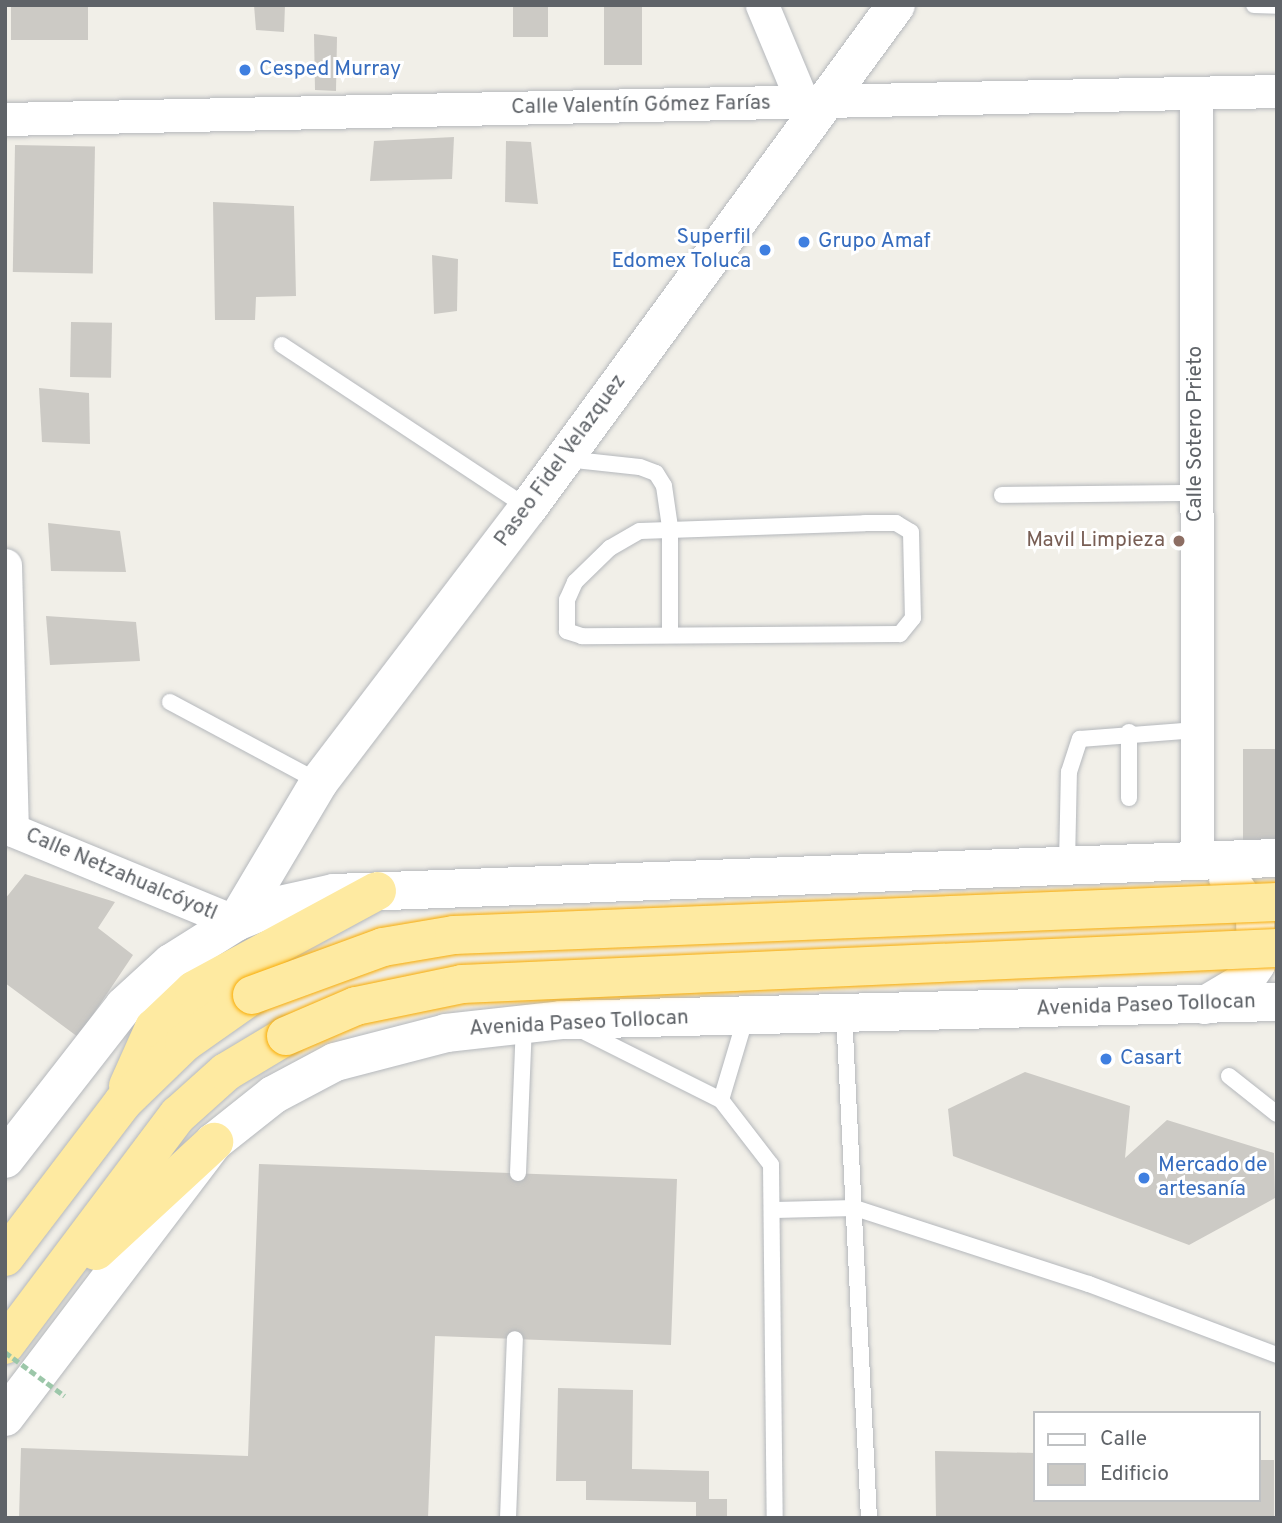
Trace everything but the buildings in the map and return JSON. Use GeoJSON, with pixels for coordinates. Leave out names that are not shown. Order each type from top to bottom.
{"type":"FeatureCollection","features":[{"type":"Feature","properties":{"kind":"highway"},"geometry":{"type":"LineString","coordinates":[[123,1102],[154,1028],[194,990],[377,891]]}},
{"type":"Feature","properties":{"kind":"highway"},"geometry":{"type":"LineString","coordinates":[[5,1257],[123,1102],[184,1043],[252,995],[383,947],[454,935],[1277,902]]}},
{"type":"Feature","properties":{"kind":"highway","name":"Avenida Paseo Tollocan"},"geometry":{"type":"LineString","coordinates":[[5,1345],[178,1115],[226,1072],[286,1036],[356,1006],[462,984],[1277,948]]}},
{"type":"Feature","properties":{"kind":"highway"},"geometry":{"type":"LineString","coordinates":[[30,1311],[214,1142]]}},
{"type":"Feature","properties":{"kind":"main road","name":"Paseo Fidel Velazquez"},"geometry":{"type":"LineString","coordinates":[[236,922],[319,782],[528,509],[813,103],[896,5]]}},
{"type":"Feature","properties":{"kind":"main road"},"geometry":{"type":"LineString","coordinates":[[5,1159],[124,1006],[171,963],[236,922],[323,895],[929,869],[1277,859]]}},
{"type":"Feature","properties":{"kind":"main road"},"geometry":{"type":"LineString","coordinates":[[1197,860],[1238,887],[1258,931],[1256,964],[1244,982],[1205,1005]]}},
{"type":"Feature","properties":{"kind":"main road"},"geometry":{"type":"LineString","coordinates":[[901,1012],[889,1003],[873,966],[875,926],[895,891],[929,869]]}},
{"type":"Feature","properties":{"kind":"main road","name":"Avenida Paseo Tollocan"},"geometry":{"type":"LineString","coordinates":[[5,1417],[214,1142],[273,1095],[335,1062],[408,1040],[543,1021],[1277,1002]]}},
{"type":"Feature","properties":{"kind":"street"},"geometry":{"type":"LineString","coordinates":[[762,5],[813,103]]}},
{"type":"Feature","properties":{"kind":"street","name":"Calle Valentín Gómez Farías"},"geometry":{"type":"LineString","coordinates":[[5,119],[1277,91]]}},
{"type":"Feature","properties":{"kind":"street","name":"Calle Sotero Prieto"},"geometry":{"type":"LineString","coordinates":[[1196,93],[1197,860]]}},
{"type":"Feature","properties":{"kind":"street"},"geometry":{"type":"LineString","coordinates":[[5,565],[9,828]]}},
{"type":"Feature","properties":{"kind":"street","name":"Calle Netzahualcóyotl"},"geometry":{"type":"LineString","coordinates":[[9,828],[236,922]]}},
{"type":"Feature","properties":{"kind":"lane"},"geometry":{"type":"LineString","coordinates":[[1254,5],[1277,6]]}},
{"type":"Feature","properties":{"kind":"lane"},"geometry":{"type":"LineString","coordinates":[[282,345],[528,509]]}},
{"type":"Feature","properties":{"kind":"lane"},"geometry":{"type":"LineString","coordinates":[[564,459],[656,473],[664,485],[670,527],[670,635]]}},
{"type":"Feature","properties":{"kind":"lane"},"geometry":{"type":"LineString","coordinates":[[1002,495],[1197,493]]}},
{"type":"Feature","properties":{"kind":"lane"},"geometry":{"type":"LineString","coordinates":[[896,523],[911,532],[913,618],[900,634],[885,635],[573,635],[564,623],[576,582],[610,548],[640,531],[670,527],[896,523]]}},
{"type":"Feature","properties":{"kind":"lane"},"geometry":{"type":"LineString","coordinates":[[170,702],[319,782]]}},
{"type":"Feature","properties":{"kind":"lane"},"geometry":{"type":"LineString","coordinates":[[1067,864],[1072,752],[1080,739],[1096,734],[1197,730]]}},
{"type":"Feature","properties":{"kind":"lane"},"geometry":{"type":"LineString","coordinates":[[1129,732],[1129,798]]}},
{"type":"Feature","properties":{"kind":"lane"},"geometry":{"type":"LineString","coordinates":[[844,1013],[869,1518]]}},
{"type":"Feature","properties":{"kind":"lane"},"geometry":{"type":"LineString","coordinates":[[721,1100],[746,1016]]}},
{"type":"Feature","properties":{"kind":"lane"},"geometry":{"type":"LineString","coordinates":[[519,1173],[543,1021],[721,1100],[771,1164],[775,1210],[775,1518]]}},
{"type":"Feature","properties":{"kind":"lane"},"geometry":{"type":"LineString","coordinates":[[1228,1076],[1277,1114]]}},
{"type":"Feature","properties":{"kind":"lane"},"geometry":{"type":"LineString","coordinates":[[775,1210],[855,1208],[1089,1284],[1277,1355]]}},
{"type":"Feature","properties":{"kind":"lane"},"geometry":{"type":"LineString","coordinates":[[508,1518],[515,1339]]}},
{"type":"Feature","properties":{"kind":"path"},"geometry":{"type":"LineString","coordinates":[[5,1352],[65,1396]]}},
{"type":"Feature","properties":{"kind":"place","name":"Cesped Murray"},"geometry":{"type":"Point","coordinates":[245,70]}},
{"type":"Feature","properties":{"kind":"place","name":"Grupo Amaf"},"geometry":{"type":"Point","coordinates":[804,242]}},
{"type":"Feature","properties":{"kind":"place","name":"Superfil Edomex Toluca"},"geometry":{"type":"Point","coordinates":[765,250]}},
{"type":"Feature","properties":{"kind":"place","name":"Mavil Limpieza"},"geometry":{"type":"Point","coordinates":[1179,541]}},
{"type":"Feature","properties":{"kind":"place","name":"Casart"},"geometry":{"type":"Point","coordinates":[1106,1059]}},
{"type":"Feature","properties":{"kind":"place","name":"Mercado de artesanía"},"geometry":{"type":"Point","coordinates":[1144,1178]}}]}
